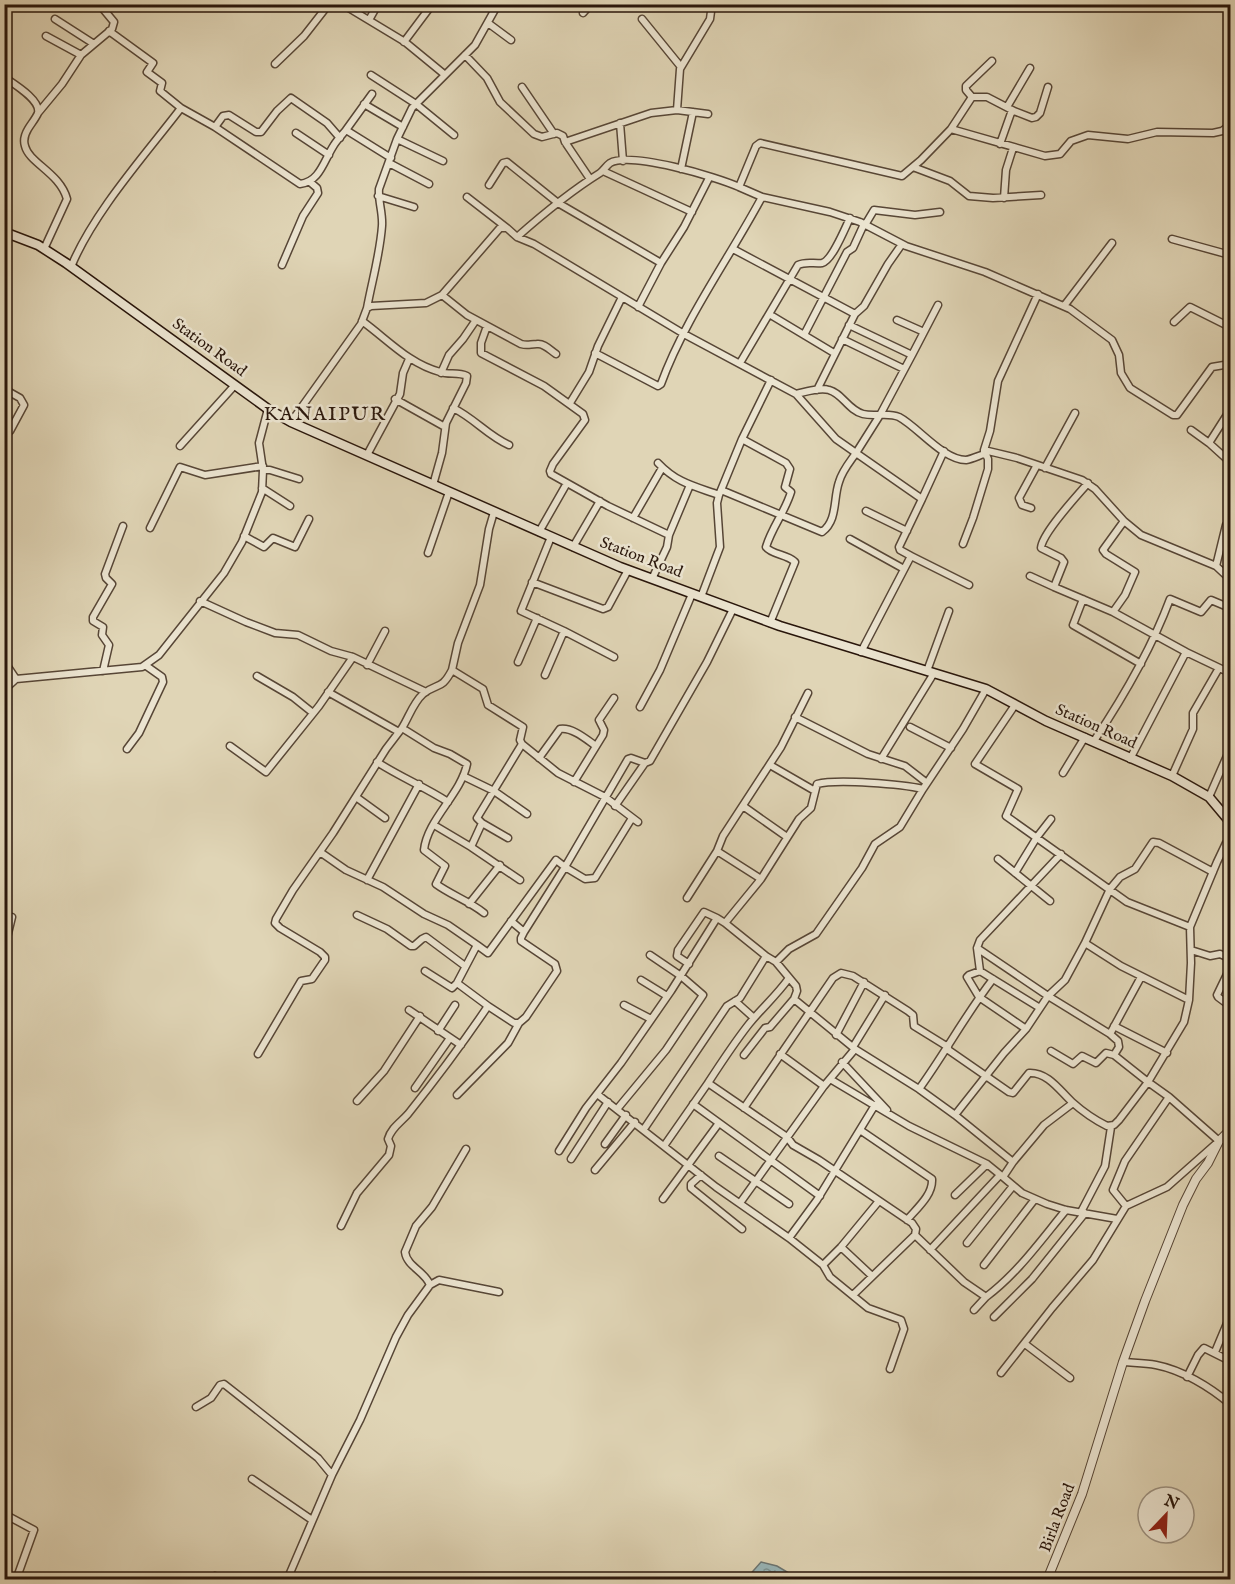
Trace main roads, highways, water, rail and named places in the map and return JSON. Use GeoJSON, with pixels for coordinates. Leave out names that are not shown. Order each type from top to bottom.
{"type":"FeatureCollection","features":[{"type":"Feature","properties":{"kind":"main road","name":"Station Road"},"geometry":{"type":"LineString","coordinates":[[4,232],[44,249],[69,265],[268,409],[291,422],[628,570],[770,623],[986,688],[1046,721],[1172,776],[1209,797],[1230,822]]}},
{"type":"Feature","properties":{"kind":"water"},"geometry":{"type":"Polygon","coordinates":[[[761,1562],[777,1566],[799,1579],[746,1579],[761,1562]]]}},
{"type":"Feature","properties":{"kind":"district","name":"KANAIPUR"},"geometry":{"type":"Point","coordinates":[325,414]}}]}
